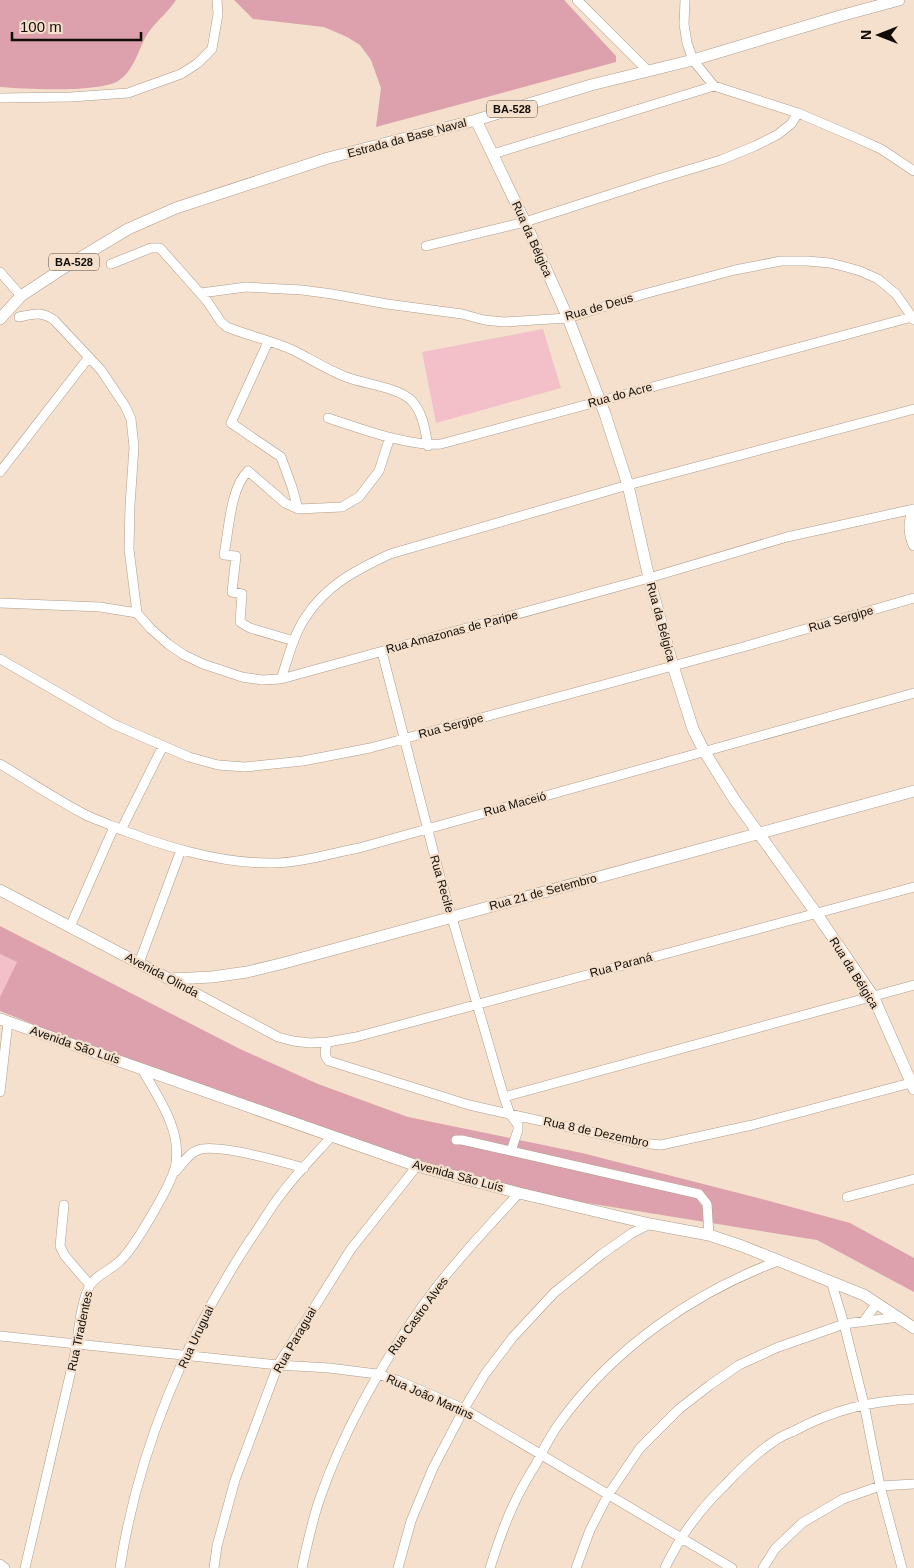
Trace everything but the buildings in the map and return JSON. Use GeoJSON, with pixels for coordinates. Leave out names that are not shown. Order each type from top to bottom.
{"type":"FeatureCollection","features":[{"type":"Feature","properties":{"kind":"main road","name":"Estrada da Base Naval"},"geometry":{"type":"LineString","coordinates":[[17,300],[88,253],[128,230],[176,208],[328,158],[476,120],[592,86],[693,60],[899,0]]}},
{"type":"Feature","properties":{"kind":"main road","name":"Rua da Bélgica"},"geometry":{"type":"LineString","coordinates":[[476,120],[568,318],[600,401],[628,485],[649,578],[673,666],[693,729],[704,751],[734,799],[816,912],[873,996],[913,1084]]}},
{"type":"Feature","properties":{"kind":"main road"},"geometry":{"type":"LineString","coordinates":[[0,307],[17,300]]}},
{"type":"Feature","properties":{"kind":"main road","name":"BA-528"},"geometry":{"type":"LineString","coordinates":[[0,320],[17,300]]}},
{"type":"Feature","properties":{"kind":"main road"},"geometry":{"type":"LineString","coordinates":[[914,510],[909,520],[911,538],[914,545]]}},
{"type":"Feature","properties":{"kind":"main road","name":"Rua 21 de Setembro"},"geometry":{"type":"LineString","coordinates":[[169,979],[212,977],[284,964],[914,791]]}},
{"type":"Feature","properties":{"kind":"main road","name":"Avenida Olinda"},"geometry":{"type":"LineString","coordinates":[[0,890],[169,979]]}},
{"type":"Feature","properties":{"kind":"main road","name":"Avenida São Luís"},"geometry":{"type":"LineString","coordinates":[[4,1021],[417,1166],[519,1193],[650,1224],[709,1235],[864,1295],[914,1328]]}},
{"type":"Feature","properties":{"kind":"street"},"geometry":{"type":"LineString","coordinates":[[0,98],[128,93],[181,74],[198,64],[212,49],[218,14],[217,0]]}},
{"type":"Feature","properties":{"kind":"street"},"geometry":{"type":"LineString","coordinates":[[577,0],[648,71]]}},
{"type":"Feature","properties":{"kind":"street"},"geometry":{"type":"LineString","coordinates":[[685,0],[684,24],[687,43],[693,60],[714,86],[798,113],[881,149],[914,170]]}},
{"type":"Feature","properties":{"kind":"street"},"geometry":{"type":"LineString","coordinates":[[493,154],[714,86]]}},
{"type":"Feature","properties":{"kind":"street"},"geometry":{"type":"LineString","coordinates":[[426,246],[525,222],[658,178],[721,160],[777,135],[791,124],[798,113]]}},
{"type":"Feature","properties":{"kind":"street"},"geometry":{"type":"LineString","coordinates":[[110,264],[157,247],[163,251],[201,293],[221,322],[227,327],[294,351],[346,378],[407,397],[420,412],[428,446]]}},
{"type":"Feature","properties":{"kind":"street","name":"Rua de Deus"},"geometry":{"type":"LineString","coordinates":[[201,293],[246,287],[283,289],[332,294],[504,322],[568,318],[644,294],[735,270],[790,261],[830,263],[860,271],[878,279],[896,294],[913,318]]}},
{"type":"Feature","properties":{"kind":"street"},"geometry":{"type":"LineString","coordinates":[[0,272],[17,300]]}},
{"type":"Feature","properties":{"kind":"street"},"geometry":{"type":"LineString","coordinates":[[0,602],[100,607],[137,613],[129,549],[134,447],[132,426],[125,406],[101,370],[54,320],[41,313],[19,317]]}},
{"type":"Feature","properties":{"kind":"street","name":"Rua do Acre"},"geometry":{"type":"LineString","coordinates":[[328,418],[390,437],[428,446],[441,444],[913,318]]}},
{"type":"Feature","properties":{"kind":"street"},"geometry":{"type":"LineString","coordinates":[[268,342],[231,423],[280,457],[292,486],[298,508]]}},
{"type":"Feature","properties":{"kind":"street"},"geometry":{"type":"LineString","coordinates":[[0,472],[89,357]]}},
{"type":"Feature","properties":{"kind":"street"},"geometry":{"type":"LineString","coordinates":[[280,679],[304,618],[319,599],[338,582],[390,554],[628,485],[914,409]]}},
{"type":"Feature","properties":{"kind":"street"},"geometry":{"type":"LineString","coordinates":[[294,641],[250,628],[240,622],[242,594],[232,592],[236,556],[224,554],[234,498],[242,477],[248,471],[285,503],[298,508],[342,507],[358,497],[379,471],[390,437]]}},
{"type":"Feature","properties":{"kind":"street","name":"Rua Amazonas de Paripe"},"geometry":{"type":"LineString","coordinates":[[137,613],[168,644],[184,655],[203,664],[242,677],[262,680],[280,679],[649,578],[787,537],[914,510]]}},
{"type":"Feature","properties":{"kind":"street","name":"Rua Sergipe"},"geometry":{"type":"LineString","coordinates":[[0,659],[113,724],[189,757],[218,765],[245,767],[296,762],[341,754],[405,738],[673,666],[914,598]]}},
{"type":"Feature","properties":{"kind":"street","name":"Rua Recife"},"geometry":{"type":"LineString","coordinates":[[382,652],[427,828],[476,1004],[510,1114],[518,1124],[518,1130],[511,1151]]}},
{"type":"Feature","properties":{"kind":"street","name":"Rua Maceió"},"geometry":{"type":"LineString","coordinates":[[0,764],[82,813],[117,828],[181,850],[250,862],[273,863],[358,848],[914,693]]}},
{"type":"Feature","properties":{"kind":"street"},"geometry":{"type":"LineString","coordinates":[[70,927],[117,828],[163,746]]}},
{"type":"Feature","properties":{"kind":"street"},"geometry":{"type":"LineString","coordinates":[[139,963],[181,850]]}},
{"type":"Feature","properties":{"kind":"street","name":"Rua Paraná"},"geometry":{"type":"LineString","coordinates":[[328,1042],[409,1024],[476,1004],[914,887]]}},
{"type":"Feature","properties":{"kind":"street","name":"Avenida Olinda"},"geometry":{"type":"LineString","coordinates":[[169,979],[278,1037],[310,1043],[328,1042]]}},
{"type":"Feature","properties":{"kind":"street"},"geometry":{"type":"LineString","coordinates":[[504,1096],[914,985]]}},
{"type":"Feature","properties":{"kind":"street"},"geometry":{"type":"LineString","coordinates":[[0,1092],[4,1021]]}},
{"type":"Feature","properties":{"kind":"street","name":"Rua 8 de Dezembro"},"geometry":{"type":"LineString","coordinates":[[328,1042],[325,1054],[326,1059],[330,1061],[469,1105],[640,1143],[661,1144],[752,1125],[913,1084]]}},
{"type":"Feature","properties":{"kind":"street","name":"Rua Tiradentes"},"geometry":{"type":"LineString","coordinates":[[25,1568],[77,1345],[85,1296],[90,1285],[113,1268],[125,1256],[154,1210],[176,1165],[177,1142],[173,1126],[142,1069]]}},
{"type":"Feature","properties":{"kind":"street","name":"Rua Uruguai"},"geometry":{"type":"LineString","coordinates":[[120,1568],[133,1501],[151,1440],[207,1311],[242,1252],[281,1193],[332,1136]]}},
{"type":"Feature","properties":{"kind":"street"},"geometry":{"type":"LineString","coordinates":[[456,1140],[698,1194],[707,1204],[709,1235]]}},
{"type":"Feature","properties":{"kind":"street"},"geometry":{"type":"LineString","coordinates":[[173,1174],[196,1150],[205,1148],[255,1155],[304,1168]]}},
{"type":"Feature","properties":{"kind":"street","name":"Rua Paraguai"},"geometry":{"type":"LineString","coordinates":[[214,1568],[217,1546],[235,1480],[278,1365],[351,1249],[417,1166]]}},
{"type":"Feature","properties":{"kind":"street"},"geometry":{"type":"LineString","coordinates":[[847,1197],[914,1179]]}},
{"type":"Feature","properties":{"kind":"street","name":"Rua Castro Alves"},"geometry":{"type":"LineString","coordinates":[[302,1568],[320,1499],[342,1446],[377,1374],[424,1304],[519,1193]]}},
{"type":"Feature","properties":{"kind":"street"},"geometry":{"type":"LineString","coordinates":[[64,1205],[60,1246],[65,1256],[90,1285]]}},
{"type":"Feature","properties":{"kind":"street"},"geometry":{"type":"LineString","coordinates":[[398,1568],[411,1521],[429,1477],[464,1409],[485,1374],[513,1336],[554,1293],[602,1254],[632,1233],[650,1224]]}},
{"type":"Feature","properties":{"kind":"street"},"geometry":{"type":"LineString","coordinates":[[490,1568],[498,1542],[514,1504],[540,1455],[560,1422],[591,1384],[656,1325],[714,1290],[756,1269],[778,1261]]}},
{"type":"Feature","properties":{"kind":"street"},"geometry":{"type":"LineString","coordinates":[[831,1281],[864,1404],[880,1486],[902,1568]]}},
{"type":"Feature","properties":{"kind":"street"},"geometry":{"type":"LineString","coordinates":[[864,1321],[877,1303]]}},
{"type":"Feature","properties":{"kind":"street"},"geometry":{"type":"LineString","coordinates":[[576,1568],[590,1530],[608,1495],[640,1448],[679,1409],[710,1384],[739,1365],[776,1348],[844,1324],[899,1317]]}},
{"type":"Feature","properties":{"kind":"street","name":"Rua João Martins"},"geometry":{"type":"LineString","coordinates":[[0,1336],[278,1365],[329,1368],[377,1374],[397,1380],[464,1409],[732,1568]]}},
{"type":"Feature","properties":{"kind":"street"},"geometry":{"type":"LineString","coordinates":[[665,1568],[696,1516],[746,1464],[774,1441],[816,1419],[864,1404],[887,1400],[914,1399]]}},
{"type":"Feature","properties":{"kind":"street"},"geometry":{"type":"LineString","coordinates":[[762,1568],[775,1549],[802,1523],[844,1499],[880,1486],[914,1484]]}},
{"type":"Feature","properties":{"kind":"street"},"geometry":{"type":"LineString","coordinates":[[0,1564],[6,1568]]}},
{"type":"Feature","properties":{"kind":"shaded area"},"geometry":{"type":"Polygon","coordinates":[[[0,0],[176,0],[151,29],[129,70],[118,81],[108,85],[78,89],[26,89],[0,87],[0,0]]]}},
{"type":"Feature","properties":{"kind":"shaded area"},"geometry":{"type":"Polygon","coordinates":[[[234,0],[564,0],[616,56],[616,62],[376,127],[381,88],[371,60],[360,45],[324,27],[253,19],[234,0]]]}},
{"type":"Feature","properties":{"kind":"shaded area"},"geometry":{"type":"Polygon","coordinates":[[[543,329],[561,388],[436,423],[422,352],[543,329]]]}},
{"type":"Feature","properties":{"kind":"shaded area"},"geometry":{"type":"Polygon","coordinates":[[[0,926],[240,1049],[318,1084],[408,1117],[582,1153],[850,1223],[914,1258],[914,1292],[817,1240],[519,1192],[421,1166],[141,1067],[0,1011],[0,997],[17,962],[0,954],[0,926]]]}},
{"type":"Feature","properties":{"kind":"shaded area"},"geometry":{"type":"Polygon","coordinates":[[[0,954],[17,962],[0,997],[0,954]]]}}]}
